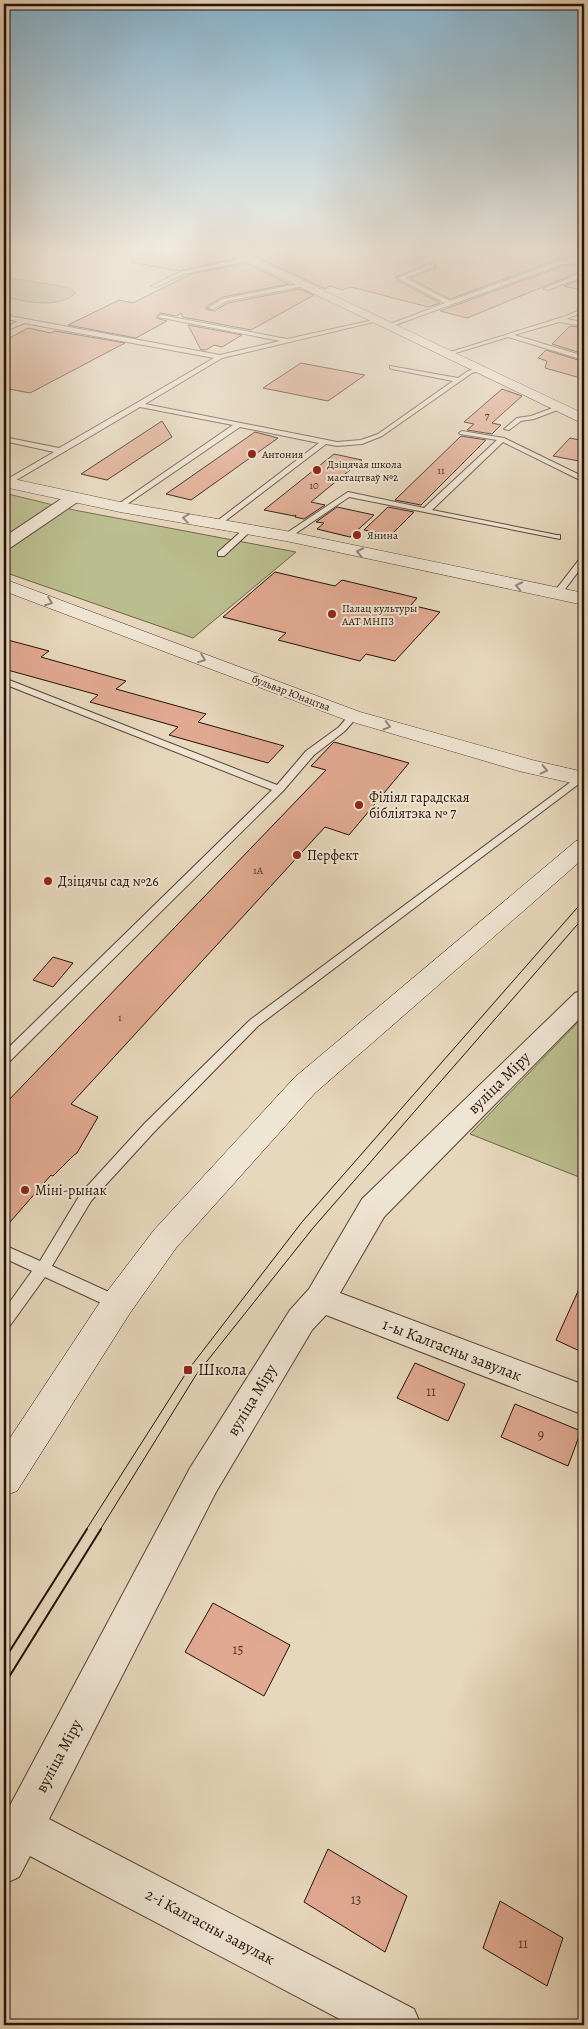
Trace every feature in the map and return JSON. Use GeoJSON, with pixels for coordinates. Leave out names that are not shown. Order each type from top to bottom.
{"type":"FeatureCollection","features":[{"type":"Feature","properties":{"kind":"street"},"geometry":{"type":"LineString","coordinates":[[432,347],[584,420]]}},
{"type":"Feature","properties":{"kind":"street"},"geometry":{"type":"LineString","coordinates":[[5,482],[120,508],[220,523],[286,536],[584,599]]}},
{"type":"Feature","properties":{"kind":"street"},"geometry":{"type":"LineString","coordinates":[[4,544],[74,498]]}},
{"type":"Feature","properties":{"kind":"street","name":"бульвар Юнацтва"},"geometry":{"type":"LineString","coordinates":[[4,585],[353,716],[527,766],[582,777]]}},
{"type":"Feature","properties":{"kind":"street"},"geometry":{"type":"LineString","coordinates":[[4,1479],[118,1303],[165,1239],[306,1086],[584,846]]}},
{"type":"Feature","properties":{"kind":"street","name":"вуліца Міру"},"geometry":{"type":"LineString","coordinates":[[12,1845],[203,1480],[301,1320],[320,1298],[373,1208],[584,999]]}},
{"type":"Feature","properties":{"kind":"street","name":"1-ы Калгасны завулак"},"geometry":{"type":"LineString","coordinates":[[320,1298],[584,1400]]}},
{"type":"Feature","properties":{"kind":"street","name":"2-і Калгасны завулак"},"geometry":{"type":"LineString","coordinates":[[12,1845],[398,2025]]}},
{"type":"Feature","properties":{"kind":"lane"},"geometry":{"type":"LineString","coordinates":[[162,347],[220,358]]}},
{"type":"Feature","properties":{"kind":"lane"},"geometry":{"type":"LineString","coordinates":[[5,482],[61,452],[220,358],[264,347]]}},
{"type":"Feature","properties":{"kind":"lane"},"geometry":{"type":"LineString","coordinates":[[447,354],[470,347]]}},
{"type":"Feature","properties":{"kind":"lane"},"geometry":{"type":"LineString","coordinates":[[546,347],[584,358]]}},
{"type":"Feature","properties":{"kind":"lane"},"geometry":{"type":"LineString","coordinates":[[392,367],[459,380]]}},
{"type":"Feature","properties":{"kind":"lane"},"geometry":{"type":"LineString","coordinates":[[141,405],[237,426],[324,442],[337,444],[362,442],[380,435],[470,372],[479,370]]}},
{"type":"Feature","properties":{"kind":"lane"},"geometry":{"type":"LineString","coordinates":[[507,429],[519,419],[532,418],[558,408]]}},
{"type":"Feature","properties":{"kind":"lane"},"geometry":{"type":"LineString","coordinates":[[120,508],[237,426]]}},
{"type":"Feature","properties":{"kind":"lane"},"geometry":{"type":"LineString","coordinates":[[462,433],[502,440],[584,480]]}},
{"type":"Feature","properties":{"kind":"lane"},"geometry":{"type":"LineString","coordinates":[[4,439],[61,452]]}},
{"type":"Feature","properties":{"kind":"lane"},"geometry":{"type":"LineString","coordinates":[[426,510],[502,440]]}},
{"type":"Feature","properties":{"kind":"lane"},"geometry":{"type":"LineString","coordinates":[[220,523],[324,442]]}},
{"type":"Feature","properties":{"kind":"lane"},"geometry":{"type":"LineString","coordinates":[[286,536],[348,494],[558,537]]}},
{"type":"Feature","properties":{"kind":"lane"},"geometry":{"type":"LineString","coordinates":[[221,554],[249,529]]}},
{"type":"Feature","properties":{"kind":"lane"},"geometry":{"type":"LineString","coordinates":[[557,594],[584,559]]}},
{"type":"Feature","properties":{"kind":"lane"},"geometry":{"type":"LineString","coordinates":[[4,681],[279,789]]}},
{"type":"Feature","properties":{"kind":"lane"},"geometry":{"type":"LineString","coordinates":[[4,1058],[279,789],[310,753],[342,729],[353,716]]}},
{"type":"Feature","properties":{"kind":"lane"},"geometry":{"type":"LineString","coordinates":[[4,1322],[43,1268],[86,1197],[150,1127],[254,1023],[582,777]]}},
{"type":"Feature","properties":{"kind":"lane"},"geometry":{"type":"LineString","coordinates":[[4,1251],[118,1303]]}},
{"type":"Feature","properties":{"kind":"green space"},"geometry":{"type":"Polygon","coordinates":[[[4,493],[74,510],[296,552],[193,638],[4,572],[4,493]]]}},
{"type":"Feature","properties":{"kind":"green space"},"geometry":{"type":"Polygon","coordinates":[[[584,1016],[584,1179],[470,1134],[584,1016]]]}},
{"type":"Feature","properties":{"kind":"building"},"geometry":{"type":"Polygon","coordinates":[[[4,347],[118,347],[30,393],[4,388],[4,347]]]}},
{"type":"Feature","properties":{"kind":"building"},"geometry":{"type":"Polygon","coordinates":[[[199,347],[211,347],[206,350],[201,350],[199,347]]]}},
{"type":"Feature","properties":{"kind":"building"},"geometry":{"type":"Polygon","coordinates":[[[561,347],[584,347],[584,354],[561,347]]]}},
{"type":"Feature","properties":{"kind":"building"},"geometry":{"type":"Polygon","coordinates":[[[546,350],[584,362],[584,379],[545,368],[547,361],[538,358],[546,350]]]}},
{"type":"Feature","properties":{"kind":"building"},"geometry":{"type":"Polygon","coordinates":[[[301,363],[365,375],[328,401],[263,388],[301,363]]]}},
{"type":"Feature","properties":{"kind":"building"},"geometry":{"type":"Polygon","coordinates":[[[502,389],[522,396],[492,423],[501,425],[492,434],[467,430],[474,424],[464,422],[502,389]]]}},
{"type":"Feature","properties":{"kind":"building"},"geometry":{"type":"Polygon","coordinates":[[[162,421],[172,437],[107,480],[81,474],[162,421]]]}},
{"type":"Feature","properties":{"kind":"building"},"geometry":{"type":"Polygon","coordinates":[[[255,432],[278,438],[191,500],[166,494],[255,432]]]}},
{"type":"Feature","properties":{"kind":"building"},"geometry":{"type":"Polygon","coordinates":[[[461,436],[486,440],[421,505],[395,500],[461,436]]]}},
{"type":"Feature","properties":{"kind":"building"},"geometry":{"type":"Polygon","coordinates":[[[570,438],[584,441],[584,462],[553,456],[570,438]]]}},
{"type":"Feature","properties":{"kind":"building"},"geometry":{"type":"Polygon","coordinates":[[[334,454],[362,460],[311,502],[325,505],[304,519],[295,517],[296,515],[264,510],[334,454]]]}},
{"type":"Feature","properties":{"kind":"building"},"geometry":{"type":"Polygon","coordinates":[[[337,507],[374,515],[350,537],[317,529],[324,523],[316,522],[337,507]]]}},
{"type":"Feature","properties":{"kind":"building"},"geometry":{"type":"Polygon","coordinates":[[[388,507],[414,512],[391,535],[364,530],[388,507]]]}},
{"type":"Feature","properties":{"kind":"building","name":"Палац культуры ААТ МНПЗ"},"geometry":{"type":"Polygon","coordinates":[[[275,572],[335,586],[342,580],[417,598],[411,605],[440,612],[395,661],[366,654],[360,661],[278,640],[286,633],[223,617],[275,572]]]}},
{"type":"Feature","properties":{"kind":"building"},"geometry":{"type":"Polygon","coordinates":[[[4,639],[49,651],[41,657],[126,681],[116,689],[206,714],[198,722],[284,746],[268,763],[169,735],[178,727],[90,702],[98,695],[4,669],[4,639]]]}},
{"type":"Feature","properties":{"kind":"building"},"geometry":{"type":"Polygon","coordinates":[[[334,742],[409,763],[349,835],[325,827],[71,1104],[98,1117],[77,1153],[53,1176],[51,1175],[4,1229],[4,1105],[326,770],[311,766],[334,742]]]}},
{"type":"Feature","properties":{"kind":"building"},"geometry":{"type":"Polygon","coordinates":[[[53,957],[73,963],[53,987],[33,980],[53,957]]]}},
{"type":"Feature","properties":{"kind":"building"},"geometry":{"type":"Polygon","coordinates":[[[584,1278],[584,1353],[556,1340],[584,1278]]]}},
{"type":"Feature","properties":{"kind":"building"},"geometry":{"type":"Polygon","coordinates":[[[415,1363],[465,1384],[448,1421],[397,1398],[415,1363]]]}},
{"type":"Feature","properties":{"kind":"building"},"geometry":{"type":"Polygon","coordinates":[[[515,1404],[581,1431],[568,1466],[501,1437],[515,1404]]]}},
{"type":"Feature","properties":{"kind":"building"},"geometry":{"type":"Polygon","coordinates":[[[213,1603],[290,1645],[264,1696],[185,1652],[213,1603]]]}},
{"type":"Feature","properties":{"kind":"building"},"geometry":{"type":"Polygon","coordinates":[[[328,1849],[407,1896],[385,1952],[304,1902],[328,1849]]]}},
{"type":"Feature","properties":{"kind":"building"},"geometry":{"type":"Polygon","coordinates":[[[500,1901],[563,1938],[547,1986],[483,1948],[500,1901]]]}},
{"type":"Feature","properties":{"kind":"tram line"},"geometry":{"type":"LineString","coordinates":[[86,1530],[188,1370],[302,1222],[584,900]]}},
{"type":"Feature","properties":{"kind":"tram line"},"geometry":{"type":"LineString","coordinates":[[100,1530],[196,1375],[313,1228],[584,917]]}},
{"type":"Feature","properties":{"kind":"tram line"},"geometry":{"type":"LineString","coordinates":[[4,1660],[87,1529]]}},
{"type":"Feature","properties":{"kind":"tram line"},"geometry":{"type":"LineString","coordinates":[[4,1685],[101,1529]]}},
{"type":"Feature","properties":{"kind":"place","name":"Антония"},"geometry":{"type":"Point","coordinates":[252,454]}},
{"type":"Feature","properties":{"kind":"place","name":"Дзіцячая школа мастацтваў №2"},"geometry":{"type":"Point","coordinates":[317,470]}},
{"type":"Feature","properties":{"kind":"place","name":"Янина"},"geometry":{"type":"Point","coordinates":[357,535]}},
{"type":"Feature","properties":{"kind":"place","name":"Палац культуры ААТ МНПЗ"},"geometry":{"type":"Point","coordinates":[332,614]}},
{"type":"Feature","properties":{"kind":"place","name":"Філіял гарадская бібліятэка № 7"},"geometry":{"type":"Point","coordinates":[359,805]}},
{"type":"Feature","properties":{"kind":"place","name":"Перфект"},"geometry":{"type":"Point","coordinates":[297,855]}},
{"type":"Feature","properties":{"kind":"place","name":"Дзіцячы сад №26"},"geometry":{"type":"Point","coordinates":[48,881]}},
{"type":"Feature","properties":{"kind":"place","name":"Міні-рынак"},"geometry":{"type":"Point","coordinates":[25,1190]}},
{"type":"Feature","properties":{"kind":"place","name":"Школа"},"geometry":{"type":"Point","coordinates":[188,1370]}}]}
